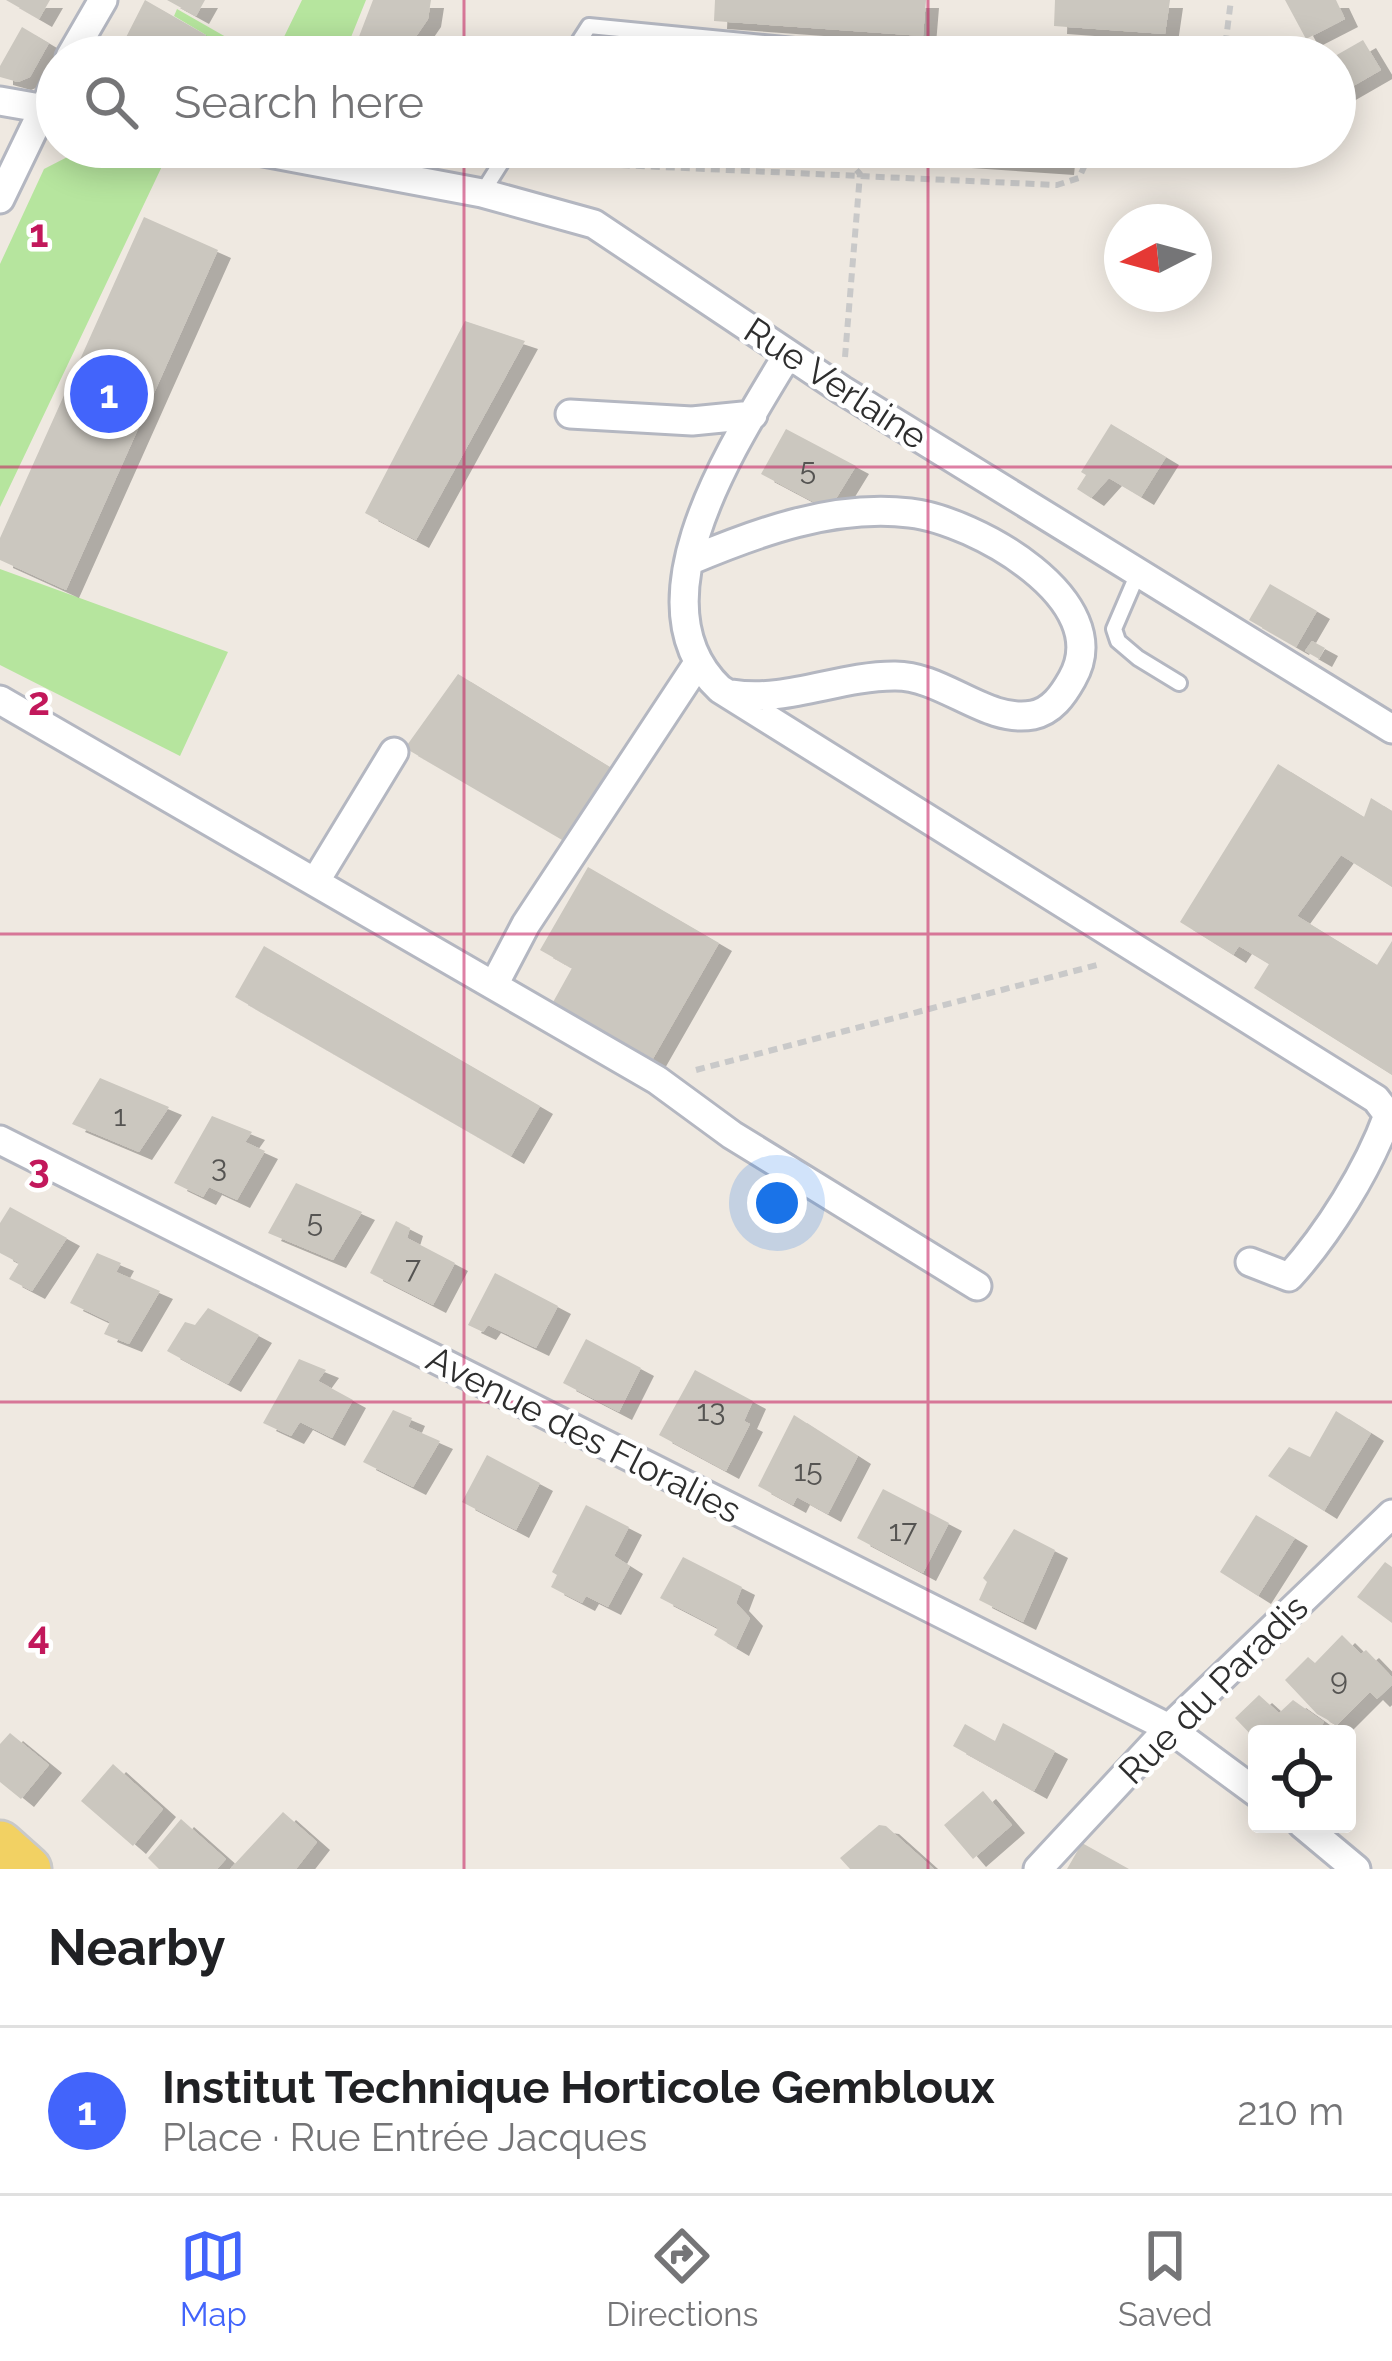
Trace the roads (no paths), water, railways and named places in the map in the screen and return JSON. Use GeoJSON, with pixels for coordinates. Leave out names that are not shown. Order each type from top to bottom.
{"type":"FeatureCollection","features":[{"type":"Feature","properties":{"kind":"main road"},"geometry":{"type":"LineString","coordinates":[[0,1844],[28,1869]]}},
{"type":"Feature","properties":{"kind":"street"},"geometry":{"type":"LineString","coordinates":[[82,36],[103,0]]}},
{"type":"Feature","properties":{"kind":"street"},"geometry":{"type":"LineString","coordinates":[[0,101],[36,108]]}},
{"type":"Feature","properties":{"kind":"street"},"geometry":{"type":"LineString","coordinates":[[0,199],[36,134]]}},
{"type":"Feature","properties":{"kind":"street","name":"Rue Verlaine"},"geometry":{"type":"LineString","coordinates":[[349,168],[482,193],[593,224],[842,390],[1392,729]]}},
{"type":"Feature","properties":{"kind":"street"},"geometry":{"type":"LineString","coordinates":[[788,354],[708,501],[689,561],[684,610],[698,663],[728,694],[1363,1089],[1388,1115],[1367,1158],[1289,1277],[1250,1262]]}},
{"type":"Feature","properties":{"kind":"street"},"geometry":{"type":"LineString","coordinates":[[570,414],[692,422],[753,415]]}},
{"type":"Feature","properties":{"kind":"street"},"geometry":{"type":"LineString","coordinates":[[689,561],[728,543],[806,521],[882,511],[914,513],[978,533],[1019,557],[1062,603],[1083,657],[1063,695],[1038,714],[999,712],[931,682],[901,676],[827,682],[761,699],[728,694]]}},
{"type":"Feature","properties":{"kind":"street"},"geometry":{"type":"LineString","coordinates":[[495,983],[526,924],[698,663]]}},
{"type":"Feature","properties":{"kind":"street"},"geometry":{"type":"LineString","coordinates":[[0,700],[657,1080],[732,1135],[977,1286]]}},
{"type":"Feature","properties":{"kind":"street"},"geometry":{"type":"LineString","coordinates":[[315,882],[394,752]]}},
{"type":"Feature","properties":{"kind":"street","name":"Avenue des Floralies"},"geometry":{"type":"LineString","coordinates":[[0,1140],[1168,1728],[1248,1786]]}},
{"type":"Feature","properties":{"kind":"street","name":"Rue du Paradis"},"geometry":{"type":"LineString","coordinates":[[1038,1869],[1168,1728],[1392,1514]]}},
{"type":"Feature","properties":{"kind":"street"},"geometry":{"type":"LineString","coordinates":[[1313,1833],[1356,1869]]}},
{"type":"Feature","properties":{"kind":"lane"},"geometry":{"type":"LineString","coordinates":[[583,36],[589,26],[692,36]]}},
{"type":"Feature","properties":{"kind":"lane"},"geometry":{"type":"LineString","coordinates":[[482,193],[498,168]]}},
{"type":"Feature","properties":{"kind":"lane"},"geometry":{"type":"LineString","coordinates":[[1138,573],[1114,628],[1118,641],[1179,682]]}},
{"type":"Feature","properties":{"kind":"place","name":"Institut Technique Horticole Gembloux"},"geometry":{"type":"Point","coordinates":[109,394]}}]}
